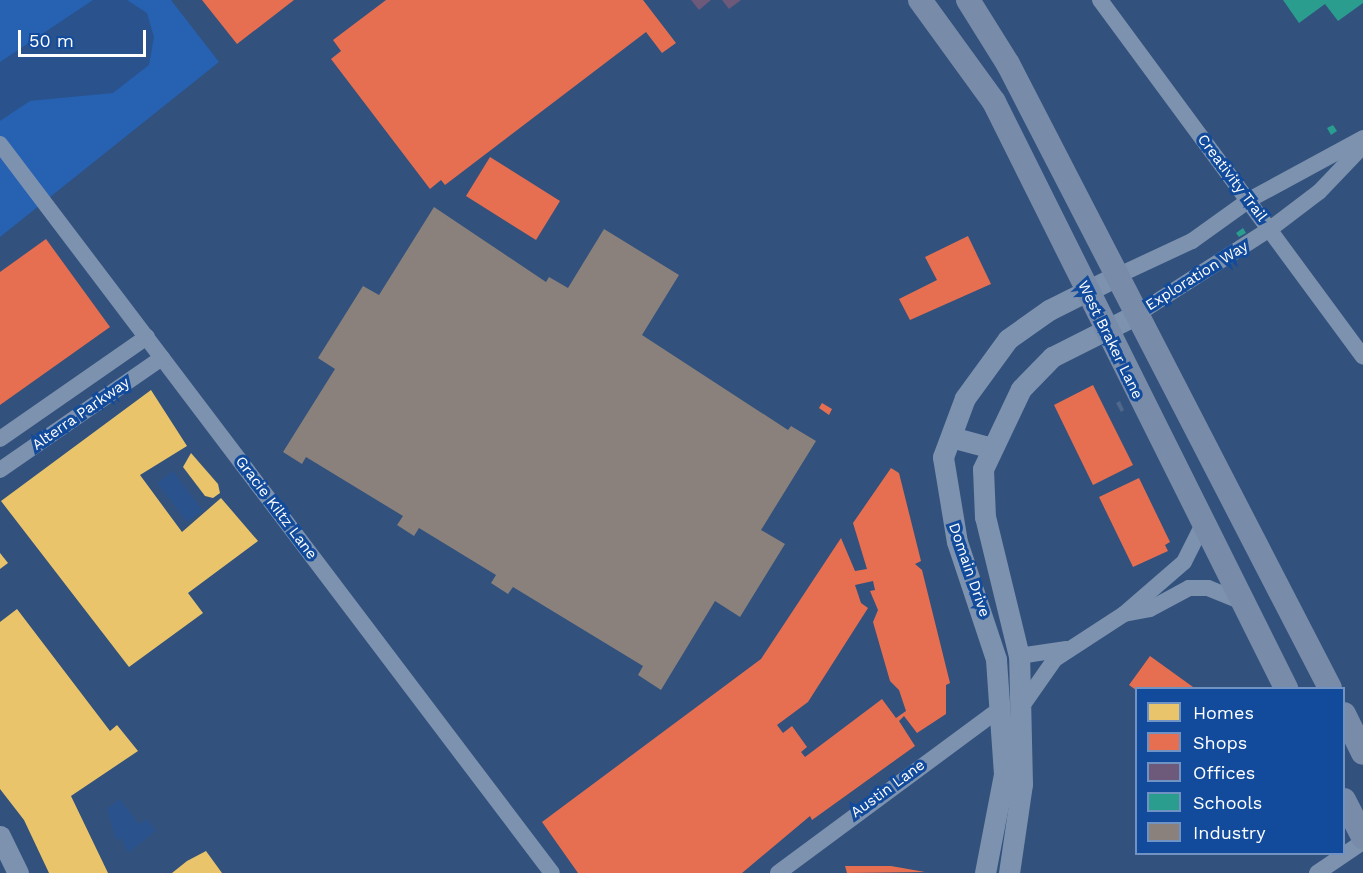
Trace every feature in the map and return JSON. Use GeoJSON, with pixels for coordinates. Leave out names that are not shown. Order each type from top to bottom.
{"type":"FeatureCollection","features":[{"type":"Feature","properties":{"kind":"main road","name":"West Braker Lane"},"geometry":{"type":"LineString","coordinates":[[920,0],[994,102],[1103,329],[1286,687]]}},
{"type":"Feature","properties":{"kind":"main road"},"geometry":{"type":"LineString","coordinates":[[968,0],[1008,64],[1139,313],[1329,687]]}},
{"type":"Feature","properties":{"kind":"main road"},"geometry":{"type":"LineString","coordinates":[[1345,716],[1363,753]]}},
{"type":"Feature","properties":{"kind":"main road"},"geometry":{"type":"LineString","coordinates":[[1345,802],[1363,837]]}},
{"type":"Feature","properties":{"kind":"street","name":"Creativity Trail"},"geometry":{"type":"LineString","coordinates":[[1100,0],[1363,357]]}},
{"type":"Feature","properties":{"kind":"street"},"geometry":{"type":"LineString","coordinates":[[1119,275],[1192,241],[1249,200],[1363,138]]}},
{"type":"Feature","properties":{"kind":"street","name":"Gracie Kiltz Lane"},"geometry":{"type":"LineString","coordinates":[[0,144],[552,873]]}},
{"type":"Feature","properties":{"kind":"street","name":"Exploration Way"},"geometry":{"type":"LineString","coordinates":[[1139,313],[1270,229],[1319,192],[1363,146]]}},
{"type":"Feature","properties":{"kind":"street","name":"Domain Drive"},"geometry":{"type":"LineString","coordinates":[[1009,873],[1021,804],[1010,709],[947,501],[943,457],[974,382],[1008,339],[1049,310],[1119,275]]}},
{"type":"Feature","properties":{"kind":"street","name":"Domain Drive"},"geometry":{"type":"LineString","coordinates":[[985,873],[1000,799],[1010,709],[1019,656],[984,517],[983,469],[989,447],[1021,390],[1052,357],[1103,329],[1139,313]]}},
{"type":"Feature","properties":{"kind":"street","name":"Alterra Parkway"},"geometry":{"type":"LineString","coordinates":[[0,439],[147,337]]}},
{"type":"Feature","properties":{"kind":"street","name":"Alterra Parkway"},"geometry":{"type":"LineString","coordinates":[[0,470],[162,358]]}},
{"type":"Feature","properties":{"kind":"street"},"geometry":{"type":"LineString","coordinates":[[951,437],[989,447]]}},
{"type":"Feature","properties":{"kind":"street"},"geometry":{"type":"LineString","coordinates":[[1010,709],[1042,672],[1070,648],[1124,614],[1184,562],[1202,526]]}},
{"type":"Feature","properties":{"kind":"street"},"geometry":{"type":"LineString","coordinates":[[1124,614],[1150,609],[1189,588],[1208,588],[1243,602]]}},
{"type":"Feature","properties":{"kind":"street"},"geometry":{"type":"LineString","coordinates":[[996,659],[1070,648]]}},
{"type":"Feature","properties":{"kind":"street","name":"Austin Lane"},"geometry":{"type":"LineString","coordinates":[[778,873],[1010,709]]}},
{"type":"Feature","properties":{"kind":"street"},"geometry":{"type":"LineString","coordinates":[[1000,799],[1021,804]]}},
{"type":"Feature","properties":{"kind":"street"},"geometry":{"type":"LineString","coordinates":[[0,836],[18,873]]}},
{"type":"Feature","properties":{"kind":"street"},"geometry":{"type":"LineString","coordinates":[[1345,854],[1363,842]]}},
{"type":"Feature","properties":{"kind":"street"},"geometry":{"type":"LineString","coordinates":[[1317,873],[1344,855]]}},
{"type":"Feature","properties":{"kind":"shaded area"},"geometry":{"type":"Polygon","coordinates":[[[0,0],[171,0],[219,62],[0,237],[0,0]]]}},
{"type":"Feature","properties":{"kind":"shaded area"},"geometry":{"type":"Polygon","coordinates":[[[93,0],[127,0],[147,13],[154,37],[149,65],[113,93],[30,101],[0,121],[0,62],[93,0]]]}},
{"type":"Feature","properties":{"kind":"shaded area"},"geometry":{"type":"Polygon","coordinates":[[[173,471],[203,511],[187,522],[157,483],[173,471]]]}},
{"type":"Feature","properties":{"kind":"shaded area"},"geometry":{"type":"Polygon","coordinates":[[[120,799],[139,824],[147,819],[156,831],[128,853],[121,838],[116,840],[107,809],[120,799]]]}},
{"type":"Feature","properties":{"kind":"building: Homes"},"geometry":{"type":"Polygon","coordinates":[[[151,390],[187,446],[140,475],[182,532],[221,498],[258,541],[188,593],[203,613],[129,667],[1,501],[151,390]]]}},
{"type":"Feature","properties":{"kind":"building: Homes"},"geometry":{"type":"Polygon","coordinates":[[[191,453],[218,484],[220,493],[213,498],[205,496],[183,467],[191,453]]]}},
{"type":"Feature","properties":{"kind":"building: Homes"},"geometry":{"type":"Polygon","coordinates":[[[0,553],[8,563],[0,569],[0,553]]]}},
{"type":"Feature","properties":{"kind":"building: Homes"},"geometry":{"type":"Polygon","coordinates":[[[17,609],[110,731],[117,725],[138,751],[71,796],[108,873],[49,873],[24,820],[0,789],[0,622],[17,609]]]}},
{"type":"Feature","properties":{"kind":"building: Homes"},"geometry":{"type":"Polygon","coordinates":[[[206,851],[222,873],[172,873],[187,861],[206,851]]]}},
{"type":"Feature","properties":{"kind":"building: Shops"},"geometry":{"type":"Polygon","coordinates":[[[202,0],[294,0],[237,44],[202,0]]]}},
{"type":"Feature","properties":{"kind":"building: Shops"},"geometry":{"type":"Polygon","coordinates":[[[386,0],[643,0],[676,43],[662,53],[646,32],[445,185],[441,180],[430,189],[331,59],[341,51],[333,40],[386,0]]]}},
{"type":"Feature","properties":{"kind":"building: Shops"},"geometry":{"type":"Polygon","coordinates":[[[490,157],[560,201],[536,240],[466,196],[490,157]]]}},
{"type":"Feature","properties":{"kind":"building: Shops"},"geometry":{"type":"Polygon","coordinates":[[[968,236],[991,284],[910,320],[899,299],[937,280],[925,257],[968,236]]]}},
{"type":"Feature","properties":{"kind":"building: Shops"},"geometry":{"type":"Polygon","coordinates":[[[46,239],[110,327],[0,405],[0,272],[46,239]]]}},
{"type":"Feature","properties":{"kind":"building: Shops"},"geometry":{"type":"Polygon","coordinates":[[[1093,385],[1133,465],[1093,485],[1054,405],[1093,385]]]}},
{"type":"Feature","properties":{"kind":"building: Shops"},"geometry":{"type":"Polygon","coordinates":[[[822,403],[832,409],[829,415],[819,408],[822,403]]]}},
{"type":"Feature","properties":{"kind":"building: Shops"},"geometry":{"type":"Polygon","coordinates":[[[891,468],[899,473],[921,561],[915,564],[922,570],[950,683],[946,685],[946,714],[917,733],[904,716],[899,721],[915,746],[812,820],[810,816],[742,873],[578,873],[542,822],[761,659],[841,538],[855,571],[867,569],[853,523],[891,468]],[[873,581],[855,585],[861,603],[868,608],[808,702],[777,725],[783,733],[792,726],[807,747],[801,752],[805,757],[882,699],[896,718],[906,711],[899,690],[890,681],[873,622],[878,610],[870,591],[875,590],[873,581]]]}},
{"type":"Feature","properties":{"kind":"building: Shops"},"geometry":{"type":"Polygon","coordinates":[[[1139,478],[1170,542],[1165,545],[1168,551],[1133,567],[1099,497],[1139,478]]]}},
{"type":"Feature","properties":{"kind":"building: Shops"},"geometry":{"type":"Polygon","coordinates":[[[1150,656],[1193,687],[1135,687],[1135,689],[1129,685],[1150,656]]]}},
{"type":"Feature","properties":{"kind":"building: Shops"},"geometry":{"type":"Polygon","coordinates":[[[845,866],[891,866],[925,872],[847,873],[845,866]]]}},
{"type":"Feature","properties":{"kind":"building: Offices"},"geometry":{"type":"Polygon","coordinates":[[[691,0],[711,0],[699,10],[691,0]]]}},
{"type":"Feature","properties":{"kind":"building: Offices"},"geometry":{"type":"Polygon","coordinates":[[[722,0],[741,0],[729,9],[722,0]]]}},
{"type":"Feature","properties":{"kind":"building: Schools"},"geometry":{"type":"Polygon","coordinates":[[[1283,0],[1363,0],[1363,3],[1338,21],[1325,4],[1299,23],[1283,0]]]}},
{"type":"Feature","properties":{"kind":"building: Schools"},"geometry":{"type":"Polygon","coordinates":[[[1333,125],[1337,131],[1331,135],[1327,128],[1333,125]]]}},
{"type":"Feature","properties":{"kind":"building: Schools"},"geometry":{"type":"Polygon","coordinates":[[[1243,228],[1246,233],[1239,237],[1236,233],[1243,228]]]}},
{"type":"Feature","properties":{"kind":"building: Industry"},"geometry":{"type":"Polygon","coordinates":[[[434,207],[546,282],[549,277],[568,288],[604,229],[679,275],[642,335],[788,430],[791,426],[816,441],[761,530],[785,544],[740,617],[715,601],[661,690],[638,675],[643,666],[513,587],[508,594],[491,583],[496,575],[419,528],[414,536],[397,525],[403,516],[306,457],[302,464],[283,452],[335,369],[318,358],[363,286],[379,295],[434,207]]]}},
{"type":"Feature","properties":{"kind":"building: Other"},"geometry":{"type":"Polygon","coordinates":[[[1120,401],[1124,410],[1121,412],[1116,403],[1120,401]]]}}]}
